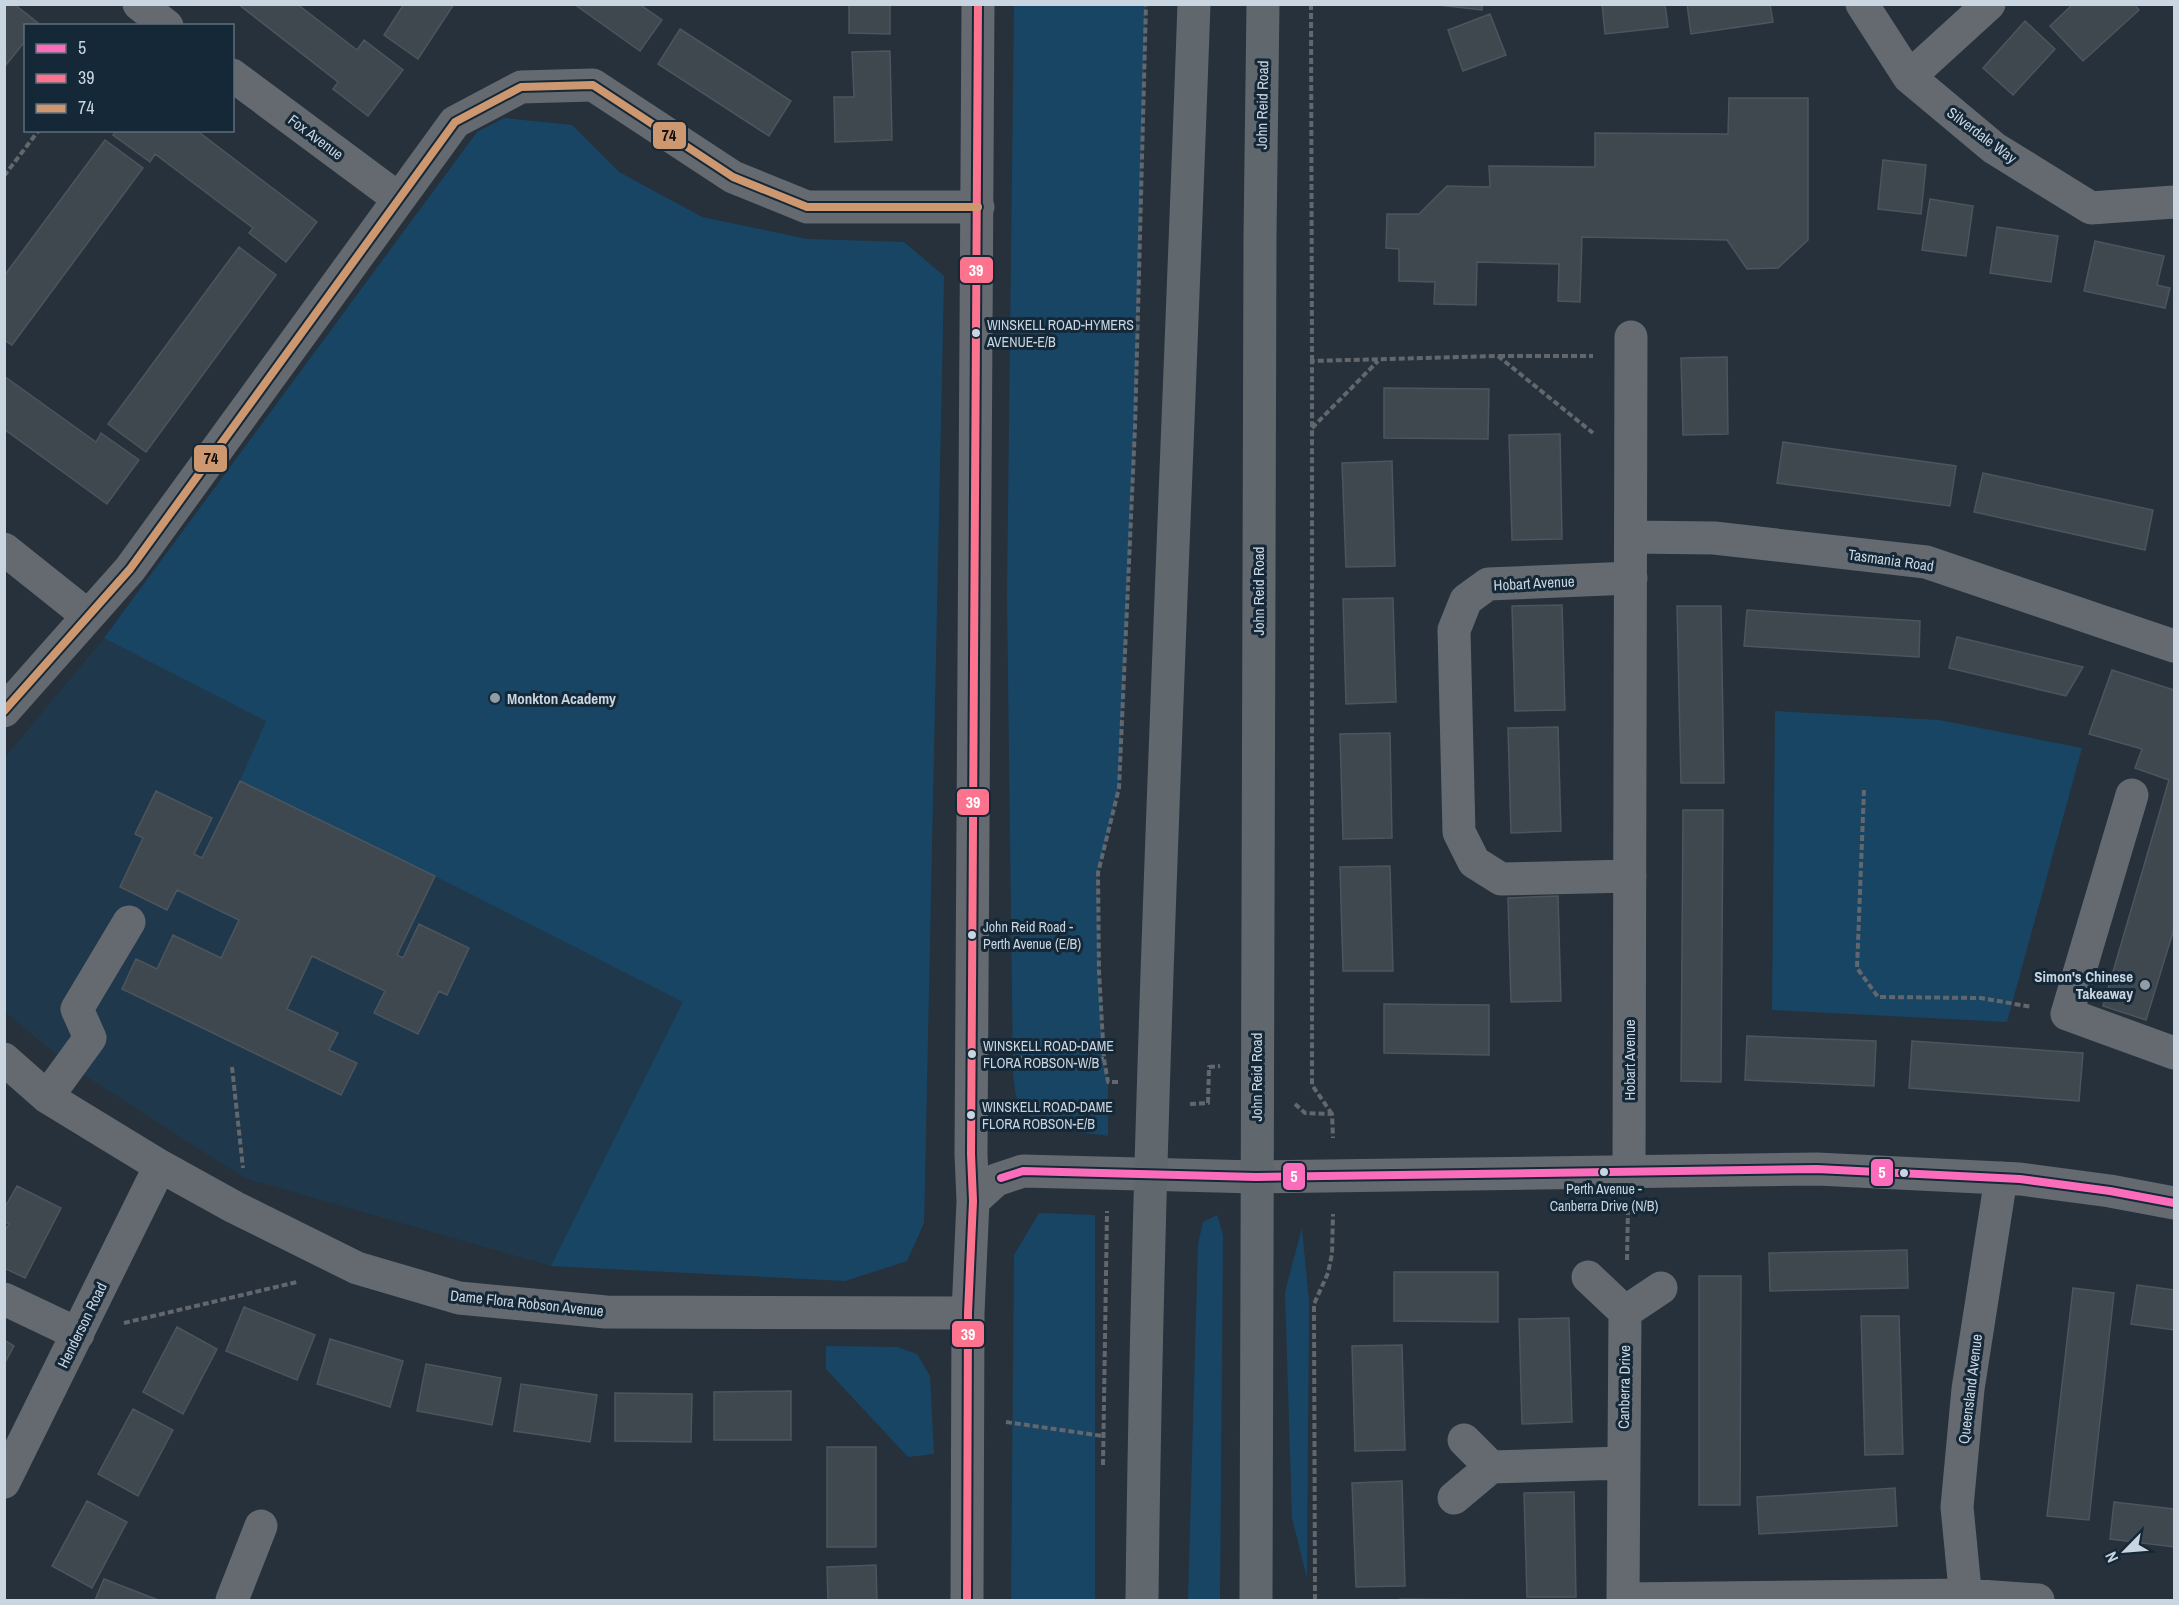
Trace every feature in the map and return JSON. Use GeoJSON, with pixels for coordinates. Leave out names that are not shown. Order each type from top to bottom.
{"type":"FeatureCollection","features":[{"type":"Feature","properties":{"kind":"highway"},"geometry":{"type":"LineString","coordinates":[[1142,1600],[1150,1174],[1194,4]]}},
{"type":"Feature","properties":{"kind":"highway","name":"John Reid Road"},"geometry":{"type":"LineString","coordinates":[[1256,1600],[1260,236],[1263,4]]}},
{"type":"Feature","properties":{"kind":"street"},"geometry":{"type":"LineString","coordinates":[[139,4],[164,24]]}},
{"type":"Feature","properties":{"kind":"street"},"geometry":{"type":"LineString","coordinates":[[967,1600],[968,1313],[973,1201],[971,1154],[978,4]]}},
{"type":"Feature","properties":{"kind":"street","name":"Silverdale Way"},"geometry":{"type":"LineString","coordinates":[[1862,4],[1909,77],[1994,148],[2091,208],[2175,202]]}},
{"type":"Feature","properties":{"kind":"street"},"geometry":{"type":"LineString","coordinates":[[1909,77],[1989,4]]}},
{"type":"Feature","properties":{"kind":"street","name":"Fox Avenue"},"geometry":{"type":"LineString","coordinates":[[234,76],[399,199]]}},
{"type":"Feature","properties":{"kind":"street"},"geometry":{"type":"LineString","coordinates":[[4,711],[130,569],[455,122],[521,87],[593,85],[733,177],[807,207],[978,207]]}},
{"type":"Feature","properties":{"kind":"street"},"geometry":{"type":"LineString","coordinates":[[1631,346],[1631,578]]}},
{"type":"Feature","properties":{"kind":"street","name":"Tasmania Road"},"geometry":{"type":"LineString","coordinates":[[1631,537],[1714,538],[1926,562],[2175,645]]}},
{"type":"Feature","properties":{"kind":"street"},"geometry":{"type":"LineString","coordinates":[[4,549],[88,616]]}},
{"type":"Feature","properties":{"kind":"street","name":"Hobart Avenue"},"geometry":{"type":"LineString","coordinates":[[1629,1172],[1630,876],[1631,578],[1488,584],[1466,600],[1454,630],[1459,832],[1474,862],[1501,879],[1630,876]]}},
{"type":"Feature","properties":{"kind":"street"},"geometry":{"type":"LineString","coordinates":[[2132,795],[2067,1014],[2175,1053]]}},
{"type":"Feature","properties":{"kind":"street"},"geometry":{"type":"LineString","coordinates":[[47,1096],[90,1038],[77,1009],[129,921]]}},
{"type":"Feature","properties":{"kind":"street","name":"Dame Flora Robson Avenue"},"geometry":{"type":"LineString","coordinates":[[4,1059],[47,1096],[160,1166],[234,1207],[357,1268],[459,1298],[606,1312],[968,1313]]}},
{"type":"Feature","properties":{"kind":"street","name":"Henderson Road"},"geometry":{"type":"LineString","coordinates":[[4,1482],[160,1166]]}},
{"type":"Feature","properties":{"kind":"street"},"geometry":{"type":"LineString","coordinates":[[973,1201],[996,1180],[1023,1171],[1256,1177],[1817,1170],[2001,1178],[2110,1191],[2174,1202]]}},
{"type":"Feature","properties":{"kind":"street","name":"Queensland Avenue"},"geometry":{"type":"LineString","coordinates":[[1966,1598],[1957,1507],[1968,1389],[2001,1178]]}},
{"type":"Feature","properties":{"kind":"street"},"geometry":{"type":"LineString","coordinates":[[1588,1277],[1625,1312],[1661,1288]]}},
{"type":"Feature","properties":{"kind":"street"},"geometry":{"type":"LineString","coordinates":[[4,1299],[78,1334]]}},
{"type":"Feature","properties":{"kind":"street","name":"Canberra Drive"},"geometry":{"type":"LineString","coordinates":[[1623,1600],[1625,1312]]}},
{"type":"Feature","properties":{"kind":"street"},"geometry":{"type":"LineString","coordinates":[[1464,1440],[1491,1467]]}},
{"type":"Feature","properties":{"kind":"street"},"geometry":{"type":"LineString","coordinates":[[1454,1498],[1491,1467],[1624,1462]]}},
{"type":"Feature","properties":{"kind":"street"},"geometry":{"type":"LineString","coordinates":[[232,1600],[261,1526]]}},
{"type":"Feature","properties":{"kind":"street"},"geometry":{"type":"LineString","coordinates":[[1623,1600],[1966,1598],[2038,1600]]}},
{"type":"Feature","properties":{"kind":"path"},"geometry":{"type":"LineString","coordinates":[[1108,1082],[1104,1059],[1098,873],[1119,788],[1135,427],[1146,4]]}},
{"type":"Feature","properties":{"kind":"path"},"geometry":{"type":"LineString","coordinates":[[1311,4],[1312,1085],[1332,1114]]}},
{"type":"Feature","properties":{"kind":"path"},"geometry":{"type":"LineString","coordinates":[[4,176],[37,132]]}},
{"type":"Feature","properties":{"kind":"path"},"geometry":{"type":"LineString","coordinates":[[1312,361],[1498,356],[1631,346]]}},
{"type":"Feature","properties":{"kind":"path"},"geometry":{"type":"LineString","coordinates":[[1498,356],[1631,464]]}},
{"type":"Feature","properties":{"kind":"path"},"geometry":{"type":"LineString","coordinates":[[1312,429],[1379,360]]}},
{"type":"Feature","properties":{"kind":"path"},"geometry":{"type":"LineString","coordinates":[[1864,790],[1857,968],[1878,997],[1981,998],[2067,1014]]}},
{"type":"Feature","properties":{"kind":"path"},"geometry":{"type":"LineString","coordinates":[[973,1058],[1104,1059]]}},
{"type":"Feature","properties":{"kind":"path"},"geometry":{"type":"LineString","coordinates":[[232,1067],[244,1178],[234,1207]]}},
{"type":"Feature","properties":{"kind":"path"},"geometry":{"type":"LineString","coordinates":[[1625,1312],[1629,1172]]}},
{"type":"Feature","properties":{"kind":"path"},"geometry":{"type":"LineString","coordinates":[[78,1334],[298,1282]]}},
{"type":"Feature","properties":{"kind":"path"},"geometry":{"type":"LineString","coordinates":[[1314,1304],[1315,1600]]}},
{"type":"Feature","properties":{"kind":"path"},"geometry":{"type":"LineString","coordinates":[[968,1417],[1103,1436]]}},
{"type":"Feature","properties":{"kind":"shaded area"},"geometry":{"type":"Polygon","coordinates":[[[1014,5],[1146,5],[1135,427],[1119,788],[1098,873],[1099,972],[1104,1059],[1108,1082],[1108,1136],[1056,1128],[1032,1117],[1023,1109],[1017,1098],[1013,1071],[1007,596],[1014,5]]]}},
{"type":"Feature","properties":{"kind":"shaded area","name":"Monkton Academy"},"geometry":{"type":"Polygon","coordinates":[[[504,118],[572,125],[619,172],[702,217],[807,239],[904,242],[944,276],[924,1223],[907,1261],[845,1281],[551,1266],[244,1178],[70,1066],[5,1012],[5,757],[104,638],[477,132],[504,118]]]}},
{"type":"Feature","properties":{"kind":"shaded area","name":"Monkton Academy"},"geometry":{"type":"Polygon","coordinates":[[[504,118],[572,125],[619,172],[702,217],[807,239],[904,242],[944,276],[924,1223],[907,1261],[845,1281],[551,1266],[683,1002],[435,876],[240,781],[266,721],[104,638],[477,132],[504,118]]]}},
{"type":"Feature","properties":{"kind":"shaded area"},"geometry":{"type":"Polygon","coordinates":[[[1775,711],[1939,720],[2082,748],[2007,1022],[1772,1010],[1775,711]]]}},
{"type":"Feature","properties":{"kind":"shaded area"},"geometry":{"type":"Polygon","coordinates":[[[1039,1213],[1095,1215],[1095,1600],[1011,1600],[1014,1255],[1039,1213]]]}},
{"type":"Feature","properties":{"kind":"shaded area"},"geometry":{"type":"Polygon","coordinates":[[[1217,1215],[1223,1235],[1220,1600],[1188,1600],[1198,1244],[1203,1222],[1217,1215]]]}},
{"type":"Feature","properties":{"kind":"shaded area"},"geometry":{"type":"Polygon","coordinates":[[[1302,1228],[1309,1302],[1307,1578],[1292,1518],[1285,1292],[1302,1228]]]}},
{"type":"Feature","properties":{"kind":"shaded area"},"geometry":{"type":"Polygon","coordinates":[[[826,1346],[897,1347],[917,1354],[930,1376],[934,1454],[908,1457],[826,1369],[826,1346]]]}},
{"type":"Feature","properties":{"kind":"building"},"geometry":{"type":"Polygon","coordinates":[[[4,4],[14,4],[38,23],[24,24],[24,42],[6,65],[4,4]]]}},
{"type":"Feature","properties":{"kind":"building"},"geometry":{"type":"Polygon","coordinates":[[[238,4],[297,4],[357,50],[364,40],[403,70],[368,116],[333,89],[338,82],[238,4]]]}},
{"type":"Feature","properties":{"kind":"building"},"geometry":{"type":"Polygon","coordinates":[[[404,4],[454,4],[418,59],[384,35],[404,4]]]}},
{"type":"Feature","properties":{"kind":"building"},"geometry":{"type":"Polygon","coordinates":[[[574,4],[639,4],[662,20],[640,51],[574,4]]]}},
{"type":"Feature","properties":{"kind":"building"},"geometry":{"type":"Polygon","coordinates":[[[849,4],[890,4],[890,34],[849,33],[849,4]]]}},
{"type":"Feature","properties":{"kind":"building"},"geometry":{"type":"Polygon","coordinates":[[[1430,4],[1482,4],[1482,10],[1430,4]]]}},
{"type":"Feature","properties":{"kind":"building"},"geometry":{"type":"Polygon","coordinates":[[[1602,4],[1665,4],[1668,27],[1605,34],[1602,4]]]}},
{"type":"Feature","properties":{"kind":"building"},"geometry":{"type":"Polygon","coordinates":[[[1687,4],[1770,4],[1773,22],[1691,34],[1687,4]]]}},
{"type":"Feature","properties":{"kind":"building"},"geometry":{"type":"Polygon","coordinates":[[[2073,4],[2134,4],[2139,10],[2083,61],[2050,26],[2073,4]]]}},
{"type":"Feature","properties":{"kind":"building"},"geometry":{"type":"Polygon","coordinates":[[[1490,14],[1506,55],[1463,71],[1448,30],[1490,14]]]}},
{"type":"Feature","properties":{"kind":"building"},"geometry":{"type":"Polygon","coordinates":[[[2025,21],[2055,49],[2013,95],[1983,68],[2025,21]]]}},
{"type":"Feature","properties":{"kind":"building"},"geometry":{"type":"Polygon","coordinates":[[[680,29],[791,101],[769,136],[658,64],[680,29]]]}},
{"type":"Feature","properties":{"kind":"building"},"geometry":{"type":"Polygon","coordinates":[[[890,51],[892,140],[835,142],[834,97],[854,97],[852,52],[890,51]]]}},
{"type":"Feature","properties":{"kind":"building"},"geometry":{"type":"Polygon","coordinates":[[[1729,98],[1808,98],[1808,240],[1778,268],[1747,269],[1727,240],[1582,237],[1580,302],[1558,301],[1559,264],[1477,262],[1476,305],[1434,304],[1435,282],[1399,281],[1399,249],[1386,248],[1387,214],[1419,214],[1447,186],[1490,187],[1489,166],[1595,167],[1595,133],[1728,134],[1729,98]]]}},
{"type":"Feature","properties":{"kind":"building"},"geometry":{"type":"Polygon","coordinates":[[[115,132],[199,132],[317,222],[286,262],[249,233],[253,228],[155,154],[150,162],[113,135],[115,132]]]}},
{"type":"Feature","properties":{"kind":"building"},"geometry":{"type":"Polygon","coordinates":[[[105,140],[143,168],[12,345],[4,340],[4,276],[105,140]]]}},
{"type":"Feature","properties":{"kind":"building"},"geometry":{"type":"Polygon","coordinates":[[[1883,160],[1926,165],[1921,214],[1878,209],[1883,160]]]}},
{"type":"Feature","properties":{"kind":"building"},"geometry":{"type":"Polygon","coordinates":[[[1930,199],[1973,206],[1966,256],[1922,250],[1930,199]]]}},
{"type":"Feature","properties":{"kind":"building"},"geometry":{"type":"Polygon","coordinates":[[[1997,227],[2058,236],[2051,282],[1990,273],[1997,227]]]}},
{"type":"Feature","properties":{"kind":"building"},"geometry":{"type":"Polygon","coordinates":[[[2095,241],[2164,256],[2157,285],[2170,288],[2165,308],[2084,291],[2095,241]]]}},
{"type":"Feature","properties":{"kind":"building"},"geometry":{"type":"Polygon","coordinates":[[[239,247],[276,275],[146,452],[108,424],[239,247]]]}},
{"type":"Feature","properties":{"kind":"building"},"geometry":{"type":"Polygon","coordinates":[[[1727,357],[1728,434],[1683,435],[1681,358],[1727,357]]]}},
{"type":"Feature","properties":{"kind":"building"},"geometry":{"type":"Polygon","coordinates":[[[4,376],[96,442],[101,433],[139,460],[107,504],[4,429],[4,376]]]}},
{"type":"Feature","properties":{"kind":"building"},"geometry":{"type":"Polygon","coordinates":[[[1384,388],[1489,389],[1488,439],[1384,438],[1384,388]]]}},
{"type":"Feature","properties":{"kind":"building"},"geometry":{"type":"Polygon","coordinates":[[[1560,434],[1562,539],[1512,540],[1509,435],[1560,434]]]}},
{"type":"Feature","properties":{"kind":"building"},"geometry":{"type":"Polygon","coordinates":[[[1783,442],[1956,466],[1950,506],[1777,483],[1783,442]]]}},
{"type":"Feature","properties":{"kind":"building"},"geometry":{"type":"Polygon","coordinates":[[[1392,461],[1395,566],[1346,567],[1342,463],[1392,461]]]}},
{"type":"Feature","properties":{"kind":"building"},"geometry":{"type":"Polygon","coordinates":[[[1983,473],[2153,510],[2145,550],[1974,512],[1983,473]]]}},
{"type":"Feature","properties":{"kind":"building"},"geometry":{"type":"Polygon","coordinates":[[[1393,598],[1396,702],[1346,704],[1343,599],[1393,598]]]}},
{"type":"Feature","properties":{"kind":"building"},"geometry":{"type":"Polygon","coordinates":[[[1562,605],[1565,710],[1515,711],[1512,606],[1562,605]]]}},
{"type":"Feature","properties":{"kind":"building"},"geometry":{"type":"Polygon","coordinates":[[[1677,606],[1721,606],[1724,783],[1681,783],[1677,606]]]}},
{"type":"Feature","properties":{"kind":"building"},"geometry":{"type":"Polygon","coordinates":[[[1747,610],[1920,621],[1919,657],[1744,646],[1747,610]]]}},
{"type":"Feature","properties":{"kind":"building"},"geometry":{"type":"Polygon","coordinates":[[[1957,637],[2083,667],[2066,696],[1949,668],[1957,637]]]}},
{"type":"Feature","properties":{"kind":"building"},"geometry":{"type":"Polygon","coordinates":[[[2112,670],[2174,690],[2174,929],[2146,1020],[2103,1006],[2169,780],[2135,768],[2142,749],[2089,734],[2112,670]]]}},
{"type":"Feature","properties":{"kind":"building"},"geometry":{"type":"Polygon","coordinates":[[[1558,727],[1561,831],[1511,833],[1508,728],[1558,727]]]}},
{"type":"Feature","properties":{"kind":"building"},"geometry":{"type":"Polygon","coordinates":[[[1390,733],[1392,838],[1343,839],[1340,734],[1390,733]]]}},
{"type":"Feature","properties":{"kind":"building"},"geometry":{"type":"Polygon","coordinates":[[[240,781],[435,876],[397,955],[403,958],[419,924],[469,948],[447,995],[439,991],[418,1034],[374,1013],[385,991],[312,956],[287,1009],[338,1033],[329,1050],[357,1063],[341,1095],[122,989],[136,959],[157,969],[173,935],[221,958],[239,920],[177,890],[167,910],[120,887],[143,838],[135,834],[156,791],[212,818],[194,854],[202,858],[240,781]]]}},
{"type":"Feature","properties":{"kind":"building"},"geometry":{"type":"Polygon","coordinates":[[[1683,810],[1723,810],[1721,1082],[1681,1081],[1683,810]]]}},
{"type":"Feature","properties":{"kind":"building"},"geometry":{"type":"Polygon","coordinates":[[[1390,866],[1393,971],[1343,971],[1340,867],[1390,866]]]}},
{"type":"Feature","properties":{"kind":"building"},"geometry":{"type":"Polygon","coordinates":[[[1558,896],[1561,1001],[1511,1002],[1508,898],[1558,896]]]}},
{"type":"Feature","properties":{"kind":"building"},"geometry":{"type":"Polygon","coordinates":[[[1384,1004],[1489,1005],[1489,1055],[1384,1053],[1384,1004]]]}},
{"type":"Feature","properties":{"kind":"building"},"geometry":{"type":"Polygon","coordinates":[[[1747,1036],[1876,1041],[1874,1086],[1745,1080],[1747,1036]]]}},
{"type":"Feature","properties":{"kind":"building"},"geometry":{"type":"Polygon","coordinates":[[[1912,1041],[2083,1053],[2079,1101],[1909,1088],[1912,1041]]]}},
{"type":"Feature","properties":{"kind":"building"},"geometry":{"type":"Polygon","coordinates":[[[17,1186],[61,1208],[25,1278],[4,1268],[4,1232],[9,1224],[4,1221],[4,1209],[17,1186]]]}},
{"type":"Feature","properties":{"kind":"building"},"geometry":{"type":"Polygon","coordinates":[[[1907,1250],[1908,1288],[1770,1291],[1769,1253],[1907,1250]]]}},
{"type":"Feature","properties":{"kind":"building"},"geometry":{"type":"Polygon","coordinates":[[[1394,1272],[1498,1272],[1498,1322],[1394,1321],[1394,1272]]]}},
{"type":"Feature","properties":{"kind":"building"},"geometry":{"type":"Polygon","coordinates":[[[1699,1276],[1741,1276],[1740,1505],[1699,1505],[1699,1276]]]}},
{"type":"Feature","properties":{"kind":"building"},"geometry":{"type":"Polygon","coordinates":[[[2137,1285],[2174,1290],[2174,1330],[2131,1324],[2137,1285]]]}},
{"type":"Feature","properties":{"kind":"building"},"geometry":{"type":"Polygon","coordinates":[[[2073,1288],[2114,1293],[2089,1520],[2047,1516],[2073,1288]]]}},
{"type":"Feature","properties":{"kind":"building"},"geometry":{"type":"Polygon","coordinates":[[[244,1307],[315,1335],[297,1380],[226,1351],[244,1307]]]}},
{"type":"Feature","properties":{"kind":"building"},"geometry":{"type":"Polygon","coordinates":[[[1861,1316],[1899,1316],[1903,1454],[1865,1455],[1861,1316]]]}},
{"type":"Feature","properties":{"kind":"building"},"geometry":{"type":"Polygon","coordinates":[[[1569,1318],[1572,1422],[1522,1424],[1519,1319],[1569,1318]]]}},
{"type":"Feature","properties":{"kind":"building"},"geometry":{"type":"Polygon","coordinates":[[[177,1327],[217,1349],[183,1414],[143,1392],[177,1327]]]}},
{"type":"Feature","properties":{"kind":"building"},"geometry":{"type":"Polygon","coordinates":[[[330,1339],[403,1361],[390,1407],[317,1384],[330,1339]]]}},
{"type":"Feature","properties":{"kind":"building"},"geometry":{"type":"Polygon","coordinates":[[[4,1340],[14,1346],[4,1364],[4,1340]]]}},
{"type":"Feature","properties":{"kind":"building"},"geometry":{"type":"Polygon","coordinates":[[[1402,1345],[1405,1450],[1355,1451],[1352,1346],[1402,1345]]]}},
{"type":"Feature","properties":{"kind":"building"},"geometry":{"type":"Polygon","coordinates":[[[426,1364],[501,1378],[492,1425],[417,1411],[426,1364]]]}},
{"type":"Feature","properties":{"kind":"building"},"geometry":{"type":"Polygon","coordinates":[[[521,1384],[597,1395],[590,1442],[514,1431],[521,1384]]]}},
{"type":"Feature","properties":{"kind":"building"},"geometry":{"type":"Polygon","coordinates":[[[791,1391],[791,1440],[714,1440],[714,1392],[791,1391]]]}},
{"type":"Feature","properties":{"kind":"building"},"geometry":{"type":"Polygon","coordinates":[[[615,1393],[692,1394],[691,1442],[615,1441],[615,1393]]]}},
{"type":"Feature","properties":{"kind":"building"},"geometry":{"type":"Polygon","coordinates":[[[133,1409],[173,1430],[138,1496],[98,1474],[133,1409]]]}},
{"type":"Feature","properties":{"kind":"building"},"geometry":{"type":"Polygon","coordinates":[[[827,1447],[876,1447],[876,1547],[827,1547],[827,1447]]]}},
{"type":"Feature","properties":{"kind":"building"},"geometry":{"type":"Polygon","coordinates":[[[1402,1481],[1405,1586],[1356,1587],[1352,1483],[1402,1481]]]}},
{"type":"Feature","properties":{"kind":"building"},"geometry":{"type":"Polygon","coordinates":[[[1895,1488],[1897,1526],[1759,1534],[1757,1497],[1895,1488]]]}},
{"type":"Feature","properties":{"kind":"building"},"geometry":{"type":"Polygon","coordinates":[[[1574,1492],[1576,1597],[1527,1597],[1524,1493],[1574,1492]]]}},
{"type":"Feature","properties":{"kind":"building"},"geometry":{"type":"Polygon","coordinates":[[[87,1501],[127,1522],[92,1588],[52,1566],[87,1501]]]}},
{"type":"Feature","properties":{"kind":"building"},"geometry":{"type":"Polygon","coordinates":[[[2114,1502],[2174,1509],[2174,1547],[2110,1539],[2114,1502]]]}},
{"type":"Feature","properties":{"kind":"building"},"geometry":{"type":"Polygon","coordinates":[[[876,1565],[877,1600],[828,1600],[827,1567],[876,1565]]]}},
{"type":"Feature","properties":{"kind":"building"},"geometry":{"type":"Polygon","coordinates":[[[104,1579],[158,1600],[95,1600],[104,1579]]]}},
{"type":"Feature","properties":{"kind":"building"},"geometry":{"type":"Polygon","coordinates":[[[1400,1599],[1505,1600],[1400,1600],[1400,1599]]]}},
{"type":"Feature","properties":{"kind":"transit line","name":"39"},"geometry":{"type":"LineString","coordinates":[[967,1600],[968,1313],[973,1201],[971,1154],[978,4]]}},
{"type":"Feature","properties":{"kind":"transit line","name":"74"},"geometry":{"type":"LineString","coordinates":[[4,711],[130,569],[455,122],[521,87],[593,85],[733,177],[807,207],[978,207]]}},
{"type":"Feature","properties":{"kind":"transit line","name":"5"},"geometry":{"type":"LineString","coordinates":[[1001,1178],[1023,1171],[1256,1177],[1817,1169],[2020,1179],[2110,1191],[2174,1203]]}},
{"type":"Feature","properties":{"kind":"place","name":"WINSKELL ROAD-HYMERS AVENUE-E/B"},"geometry":{"type":"Point","coordinates":[976,333]}},
{"type":"Feature","properties":{"kind":"place","name":"Monkton Academy"},"geometry":{"type":"Point","coordinates":[495,698]}},
{"type":"Feature","properties":{"kind":"place","name":"John Reid Road - Perth Avenue (E/B)"},"geometry":{"type":"Point","coordinates":[972,935]}},
{"type":"Feature","properties":{"kind":"place","name":"Simon's Chinese Takeaway"},"geometry":{"type":"Point","coordinates":[2145,985]}},
{"type":"Feature","properties":{"kind":"place","name":"WINSKELL ROAD-DAME FLORA ROBSON-W/B"},"geometry":{"type":"Point","coordinates":[972,1054]}},
{"type":"Feature","properties":{"kind":"place","name":"WINSKELL ROAD-DAME FLORA ROBSON-E/B"},"geometry":{"type":"Point","coordinates":[971,1115]}},
{"type":"Feature","properties":{"kind":"place","name":"Perth Avenue - Canberra Drive (N/B)"},"geometry":{"type":"Point","coordinates":[1604,1172]}}]}
